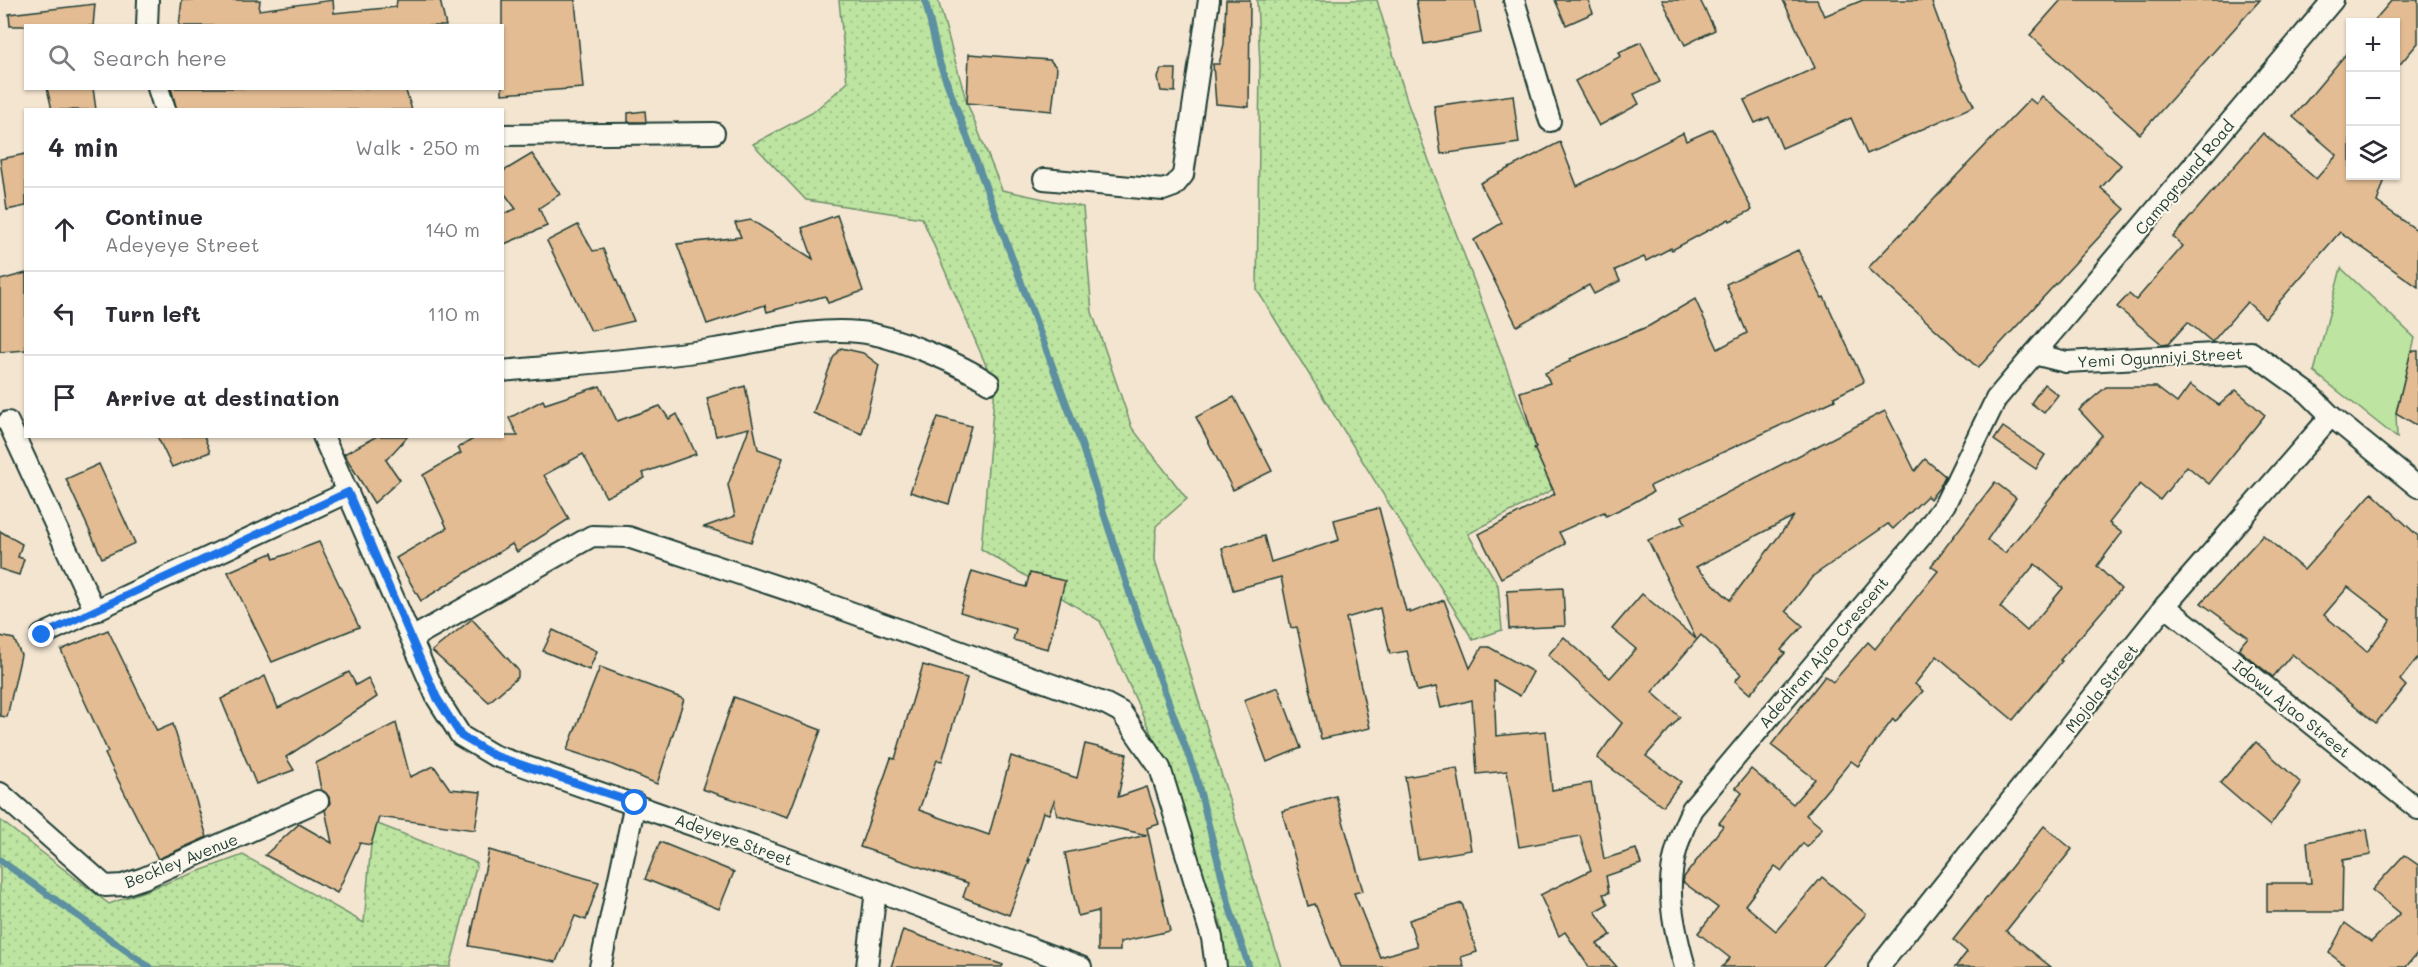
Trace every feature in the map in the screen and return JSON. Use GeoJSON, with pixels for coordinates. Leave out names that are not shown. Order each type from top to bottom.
{"type":"FeatureCollection","features":[{"type":"Feature","properties":{"kind":"street"},"geometry":{"type":"LineString","coordinates":[[147,24],[148,0]]}},
{"type":"Feature","properties":{"kind":"street"},"geometry":{"type":"LineString","coordinates":[[1044,179],[1163,190],[1174,186],[1183,175],[1209,0]]}},
{"type":"Feature","properties":{"kind":"street"},"geometry":{"type":"LineString","coordinates":[[1514,0],[1550,121]]}},
{"type":"Feature","properties":{"kind":"street","name":"Campground Road"},"geometry":{"type":"LineString","coordinates":[[2034,354],[2333,0]]}},
{"type":"Feature","properties":{"kind":"street"},"geometry":{"type":"LineString","coordinates":[[159,90],[164,108]]}},
{"type":"Feature","properties":{"kind":"street"},"geometry":{"type":"LineString","coordinates":[[504,135],[714,134]]}},
{"type":"Feature","properties":{"kind":"street"},"geometry":{"type":"LineString","coordinates":[[504,371],[713,350],[829,330],[862,332],[931,353],[973,372],[989,383]]}},
{"type":"Feature","properties":{"kind":"street","name":"Yemi Ogunniyi Street"},"geometry":{"type":"LineString","coordinates":[[2034,354],[2066,362],[2251,352],[2308,393],[2331,416],[2418,487]]}},
{"type":"Feature","properties":{"kind":"street","name":"Adediran Ajao Crescent"},"geometry":{"type":"LineString","coordinates":[[1685,967],[1671,908],[1670,880],[1672,858],[1692,809],[1920,538],[1945,504],[1996,399],[2034,354]]}},
{"type":"Feature","properties":{"kind":"street","name":"Mojola Street"},"geometry":{"type":"LineString","coordinates":[[1879,967],[2165,606],[2331,416]]}},
{"type":"Feature","properties":{"kind":"street"},"geometry":{"type":"LineString","coordinates":[[8,422],[95,611]]}},
{"type":"Feature","properties":{"kind":"street","name":"Adeyeye Street"},"geometry":{"type":"LineString","coordinates":[[324,438],[437,698],[461,736],[493,755],[635,803],[1081,967]]}},
{"type":"Feature","properties":{"kind":"street"},"geometry":{"type":"LineString","coordinates":[[42,635],[348,492]]}},
{"type":"Feature","properties":{"kind":"street"},"geometry":{"type":"LineString","coordinates":[[412,638],[592,536],[612,534],[628,537],[800,594],[1106,704],[1121,712],[1127,719],[1160,768],[1212,938],[1216,967]]}},
{"type":"Feature","properties":{"kind":"street","name":"Idowu Ajao Street"},"geometry":{"type":"LineString","coordinates":[[2165,606],[2418,809]]}},
{"type":"Feature","properties":{"kind":"street","name":"Beckley Avenue"},"geometry":{"type":"LineString","coordinates":[[0,793],[105,886],[123,885],[144,878],[318,801]]}},
{"type":"Feature","properties":{"kind":"street"},"geometry":{"type":"LineString","coordinates":[[600,967],[635,803]]}},
{"type":"Feature","properties":{"kind":"street"},"geometry":{"type":"LineString","coordinates":[[867,967],[876,890]]}},
{"type":"Feature","properties":{"kind":"green space"},"geometry":{"type":"Polygon","coordinates":[[[839,0],[938,0],[967,103],[1002,190],[1083,207],[1092,312],[1132,428],[1187,499],[1156,526],[1155,560],[1281,967],[1225,967],[1222,927],[1169,773],[1100,621],[981,549],[995,386],[922,218],[806,200],[753,144],[812,113],[847,83],[839,0]]]}},
{"type":"Feature","properties":{"kind":"green space"},"geometry":{"type":"Polygon","coordinates":[[[1257,0],[1377,0],[1409,107],[1552,490],[1468,534],[1498,585],[1502,630],[1473,640],[1257,290],[1260,66],[1257,0]]]}},
{"type":"Feature","properties":{"kind":"green space"},"geometry":{"type":"Polygon","coordinates":[[[2341,268],[2415,338],[2396,413],[2397,438],[2314,372],[2341,268]]]}},
{"type":"Feature","properties":{"kind":"green space"},"geometry":{"type":"Polygon","coordinates":[[[0,820],[109,904],[243,855],[364,923],[373,822],[477,863],[450,967],[0,967],[0,820]]]}},
{"type":"Feature","properties":{"kind":"building"},"geometry":{"type":"Polygon","coordinates":[[[182,0],[260,0],[259,10],[333,0],[334,13],[396,7],[397,0],[440,0],[446,24],[179,24],[182,0]]]}},
{"type":"Feature","properties":{"kind":"building"},"geometry":{"type":"Polygon","coordinates":[[[502,0],[575,0],[583,88],[502,94],[504,90],[504,24],[502,24],[502,0]]]}},
{"type":"Feature","properties":{"kind":"building"},"geometry":{"type":"Polygon","coordinates":[[[1226,0],[1250,0],[1249,107],[1216,104],[1213,64],[1219,64],[1224,44],[1226,0]]]}},
{"type":"Feature","properties":{"kind":"building"},"geometry":{"type":"Polygon","coordinates":[[[1416,0],[1475,0],[1481,33],[1424,44],[1416,0]]]}},
{"type":"Feature","properties":{"kind":"building"},"geometry":{"type":"Polygon","coordinates":[[[1555,0],[1588,0],[1593,13],[1566,25],[1555,0]]]}},
{"type":"Feature","properties":{"kind":"building"},"geometry":{"type":"Polygon","coordinates":[[[1662,0],[1700,0],[1715,30],[1685,45],[1662,0]]]}},
{"type":"Feature","properties":{"kind":"building"},"geometry":{"type":"Polygon","coordinates":[[[1783,0],[1817,0],[1824,16],[1863,0],[1931,0],[1958,74],[1974,106],[1867,154],[1851,118],[1782,148],[1769,117],[1755,123],[1744,100],[1815,68],[1783,0]]]}},
{"type":"Feature","properties":{"kind":"building"},"geometry":{"type":"Polygon","coordinates":[[[2061,0],[2260,0],[2140,134],[2030,35],[2061,0]]]}},
{"type":"Feature","properties":{"kind":"building"},"geometry":{"type":"Polygon","coordinates":[[[2392,0],[2418,0],[2418,43],[2400,64],[2400,18],[2376,18],[2392,0]]]}},
{"type":"Feature","properties":{"kind":"building"},"geometry":{"type":"Polygon","coordinates":[[[95,4],[93,24],[10,26],[9,14],[95,4]]]}},
{"type":"Feature","properties":{"kind":"building"},"geometry":{"type":"Polygon","coordinates":[[[1641,42],[1660,82],[1634,94],[1639,104],[1599,126],[1575,81],[1621,56],[1619,52],[1641,42]]]}},
{"type":"Feature","properties":{"kind":"building"},"geometry":{"type":"Polygon","coordinates":[[[969,54],[1050,60],[1057,68],[1052,111],[967,103],[969,54]]]}},
{"type":"Feature","properties":{"kind":"building"},"geometry":{"type":"Polygon","coordinates":[[[2346,54],[2346,180],[2385,180],[2377,202],[2418,231],[2418,287],[2340,232],[2265,318],[2247,302],[2212,342],[2188,322],[2168,344],[2163,345],[2117,307],[2129,294],[2136,300],[2183,246],[2173,237],[2263,133],[2316,179],[2337,155],[2293,117],[2346,54]]]}},
{"type":"Feature","properties":{"kind":"building"},"geometry":{"type":"Polygon","coordinates":[[[1161,69],[1176,69],[1175,92],[1161,91],[1158,78],[1161,69]]]}},
{"type":"Feature","properties":{"kind":"building"},"geometry":{"type":"Polygon","coordinates":[[[47,90],[93,90],[96,108],[52,108],[47,90]]]}},
{"type":"Feature","properties":{"kind":"building"},"geometry":{"type":"Polygon","coordinates":[[[172,90],[406,90],[411,108],[176,108],[172,90]]]}},
{"type":"Feature","properties":{"kind":"building"},"geometry":{"type":"Polygon","coordinates":[[[1513,95],[1519,143],[1441,154],[1434,106],[1513,95]]]}},
{"type":"Feature","properties":{"kind":"building"},"geometry":{"type":"Polygon","coordinates":[[[2042,96],[2121,165],[2101,188],[2125,209],[1978,368],[1868,268],[2030,99],[2036,104],[2042,96]]]}},
{"type":"Feature","properties":{"kind":"building"},"geometry":{"type":"Polygon","coordinates":[[[645,111],[646,122],[628,122],[628,113],[645,111]]]}},
{"type":"Feature","properties":{"kind":"building"},"geometry":{"type":"Polygon","coordinates":[[[1713,129],[1752,210],[1730,221],[1729,219],[1672,250],[1671,248],[1646,261],[1644,257],[1615,270],[1620,281],[1594,294],[1589,285],[1517,326],[1474,240],[1502,223],[1480,183],[1560,142],[1577,186],[1683,133],[1686,141],[1713,129]]]}},
{"type":"Feature","properties":{"kind":"building"},"geometry":{"type":"Polygon","coordinates":[[[24,154],[24,206],[7,210],[0,159],[24,154]]]}},
{"type":"Feature","properties":{"kind":"building"},"geometry":{"type":"Polygon","coordinates":[[[532,154],[560,194],[539,208],[547,226],[504,244],[504,213],[516,209],[504,193],[504,171],[532,154]]]}},
{"type":"Feature","properties":{"kind":"building"},"geometry":{"type":"Polygon","coordinates":[[[837,215],[863,291],[828,303],[825,296],[767,312],[765,305],[707,324],[677,244],[741,237],[735,223],[751,220],[813,259],[802,228],[837,215]]]}},
{"type":"Feature","properties":{"kind":"building"},"geometry":{"type":"Polygon","coordinates":[[[578,225],[593,251],[603,249],[634,321],[591,331],[547,241],[578,225]]]}},
{"type":"Feature","properties":{"kind":"building"},"geometry":{"type":"Polygon","coordinates":[[[1798,250],[1822,298],[1824,297],[1864,382],[1834,397],[1835,400],[1650,486],[1653,492],[1631,504],[1606,516],[1604,512],[1559,532],[1565,544],[1501,578],[1479,534],[1555,494],[1534,448],[1536,447],[1520,392],[1550,383],[1545,373],[1571,361],[1570,359],[1649,326],[1695,299],[1718,349],[1747,333],[1726,284],[1798,250]]]}},
{"type":"Feature","properties":{"kind":"building"},"geometry":{"type":"Polygon","coordinates":[[[24,274],[24,350],[0,352],[0,280],[24,274]]]}},
{"type":"Feature","properties":{"kind":"building"},"geometry":{"type":"Polygon","coordinates":[[[841,348],[863,353],[879,365],[862,434],[813,413],[833,358],[841,348]]]}},
{"type":"Feature","properties":{"kind":"building"},"geometry":{"type":"Polygon","coordinates":[[[2411,351],[2418,351],[2418,426],[2396,413],[2411,351]]]}},
{"type":"Feature","properties":{"kind":"building"},"geometry":{"type":"Polygon","coordinates":[[[2044,384],[2058,395],[2044,413],[2031,403],[2044,384]]]}},
{"type":"Feature","properties":{"kind":"building"},"geometry":{"type":"Polygon","coordinates":[[[2190,385],[2219,405],[2236,390],[2265,415],[2209,484],[2187,466],[2160,500],[2140,484],[2109,523],[2122,533],[2097,566],[2121,589],[2060,660],[2062,661],[2013,720],[1937,656],[1915,684],[1923,691],[1895,722],[1893,719],[1858,766],[1851,761],[1806,815],[1822,828],[1807,847],[1803,843],[1782,871],[1775,866],[1745,905],[1776,931],[1822,877],[1866,914],[1821,967],[1722,967],[1730,958],[1698,933],[1718,908],[1683,882],[1684,877],[1723,826],[1719,823],[1742,793],[1736,788],[1751,769],[1793,804],[1815,779],[1771,745],[1825,676],[1833,682],[1868,642],[1875,649],[1938,571],[1931,566],[1995,482],[2016,498],[1987,540],[2005,553],[2102,435],[2079,410],[2106,387],[2156,387],[2177,403],[2190,385]],[[2035,564],[2000,607],[2027,631],[2063,588],[2035,564]]]}},
{"type":"Feature","properties":{"kind":"building"},"geometry":{"type":"Polygon","coordinates":[[[600,386],[617,421],[660,406],[669,419],[677,414],[696,454],[643,473],[645,478],[606,497],[583,454],[544,475],[569,519],[517,552],[512,544],[421,601],[396,558],[447,528],[423,475],[461,453],[458,448],[475,438],[518,436],[509,418],[543,400],[545,404],[600,386]]]}},
{"type":"Feature","properties":{"kind":"building"},"geometry":{"type":"Polygon","coordinates":[[[745,386],[758,449],[783,458],[751,542],[704,527],[735,516],[728,485],[749,428],[716,436],[707,398],[745,386]]]}},
{"type":"Feature","properties":{"kind":"building"},"geometry":{"type":"Polygon","coordinates":[[[1234,397],[1272,471],[1233,490],[1196,417],[1234,397]]]}},
{"type":"Feature","properties":{"kind":"building"},"geometry":{"type":"Polygon","coordinates":[[[1885,411],[1915,471],[1925,459],[1945,476],[1930,499],[1927,496],[1893,529],[1888,524],[1813,576],[1786,611],[1803,626],[1781,650],[1785,653],[1750,694],[1735,681],[1741,674],[1701,635],[1652,692],[1680,717],[1646,756],[1681,782],[1663,806],[1597,758],[1622,723],[1548,655],[1564,637],[1610,678],[1636,649],[1612,629],[1642,594],[1696,639],[1648,540],[1685,523],[1682,516],[1885,411]],[[1794,516],[1696,567],[1730,600],[1794,516]]]}},
{"type":"Feature","properties":{"kind":"building"},"geometry":{"type":"Polygon","coordinates":[[[938,417],[971,426],[949,504],[910,492],[938,417]]]}},
{"type":"Feature","properties":{"kind":"building"},"geometry":{"type":"Polygon","coordinates":[[[2003,427],[2045,455],[2036,469],[1994,440],[2003,427]]]}},
{"type":"Feature","properties":{"kind":"building"},"geometry":{"type":"Polygon","coordinates":[[[158,438],[205,438],[210,452],[172,467],[158,438]]]}},
{"type":"Feature","properties":{"kind":"building"},"geometry":{"type":"Polygon","coordinates":[[[373,438],[406,438],[386,460],[400,480],[374,503],[344,454],[373,438]]]}},
{"type":"Feature","properties":{"kind":"building"},"geometry":{"type":"Polygon","coordinates":[[[99,464],[135,543],[102,558],[66,479],[99,464]]]}},
{"type":"Feature","properties":{"kind":"building"},"geometry":{"type":"Polygon","coordinates":[[[2372,493],[2418,536],[2418,657],[2400,680],[2406,686],[2376,723],[2292,654],[2273,677],[2238,649],[2248,637],[2201,603],[2263,535],[2304,570],[2372,493]],[[2348,587],[2324,615],[2367,652],[2391,620],[2348,587]]]}},
{"type":"Feature","properties":{"kind":"building"},"geometry":{"type":"Polygon","coordinates":[[[1379,508],[1406,611],[1410,610],[1410,613],[1444,600],[1470,668],[1482,647],[1489,647],[1533,672],[1520,696],[1494,681],[1496,736],[1546,731],[1552,790],[1591,783],[1604,859],[1636,849],[1641,864],[1606,876],[1609,893],[1603,894],[1608,904],[1595,911],[1611,935],[1597,944],[1617,967],[1589,967],[1565,932],[1559,936],[1540,895],[1591,870],[1580,836],[1519,847],[1507,771],[1477,774],[1472,700],[1441,708],[1436,687],[1417,691],[1407,651],[1390,654],[1380,608],[1346,618],[1370,728],[1321,739],[1297,627],[1291,628],[1281,577],[1233,590],[1222,548],[1264,536],[1271,562],[1339,540],[1334,520],[1379,508]]]}},
{"type":"Feature","properties":{"kind":"building"},"geometry":{"type":"Polygon","coordinates":[[[0,531],[22,544],[18,557],[24,559],[19,575],[0,569],[0,531]]]}},
{"type":"Feature","properties":{"kind":"building"},"geometry":{"type":"Polygon","coordinates":[[[319,542],[359,627],[272,662],[228,572],[272,553],[274,559],[319,542]]]}},
{"type":"Feature","properties":{"kind":"building"},"geometry":{"type":"Polygon","coordinates":[[[972,571],[1026,587],[1030,573],[1065,581],[1048,649],[1013,640],[1016,629],[960,612],[972,571]]]}},
{"type":"Feature","properties":{"kind":"building"},"geometry":{"type":"Polygon","coordinates":[[[1563,588],[1565,626],[1509,629],[1507,591],[1563,588]]]}},
{"type":"Feature","properties":{"kind":"building"},"geometry":{"type":"Polygon","coordinates":[[[472,619],[518,670],[518,677],[489,702],[432,651],[472,619]]]}},
{"type":"Feature","properties":{"kind":"building"},"geometry":{"type":"Polygon","coordinates":[[[108,630],[157,731],[173,724],[207,837],[158,859],[105,754],[108,752],[61,650],[108,630]]]}},
{"type":"Feature","properties":{"kind":"building"},"geometry":{"type":"Polygon","coordinates":[[[553,630],[597,651],[589,670],[543,651],[553,630]]]}},
{"type":"Feature","properties":{"kind":"building"},"geometry":{"type":"Polygon","coordinates":[[[0,636],[14,639],[21,655],[7,717],[0,716],[0,636]]]}},
{"type":"Feature","properties":{"kind":"building"},"geometry":{"type":"Polygon","coordinates":[[[923,665],[967,678],[942,761],[937,760],[919,810],[989,835],[1011,756],[1077,778],[1085,744],[1127,754],[1118,797],[1147,787],[1159,824],[1147,828],[1170,931],[1120,942],[1120,951],[1098,951],[1098,911],[1078,916],[1065,853],[1147,835],[1057,815],[1054,801],[1049,814],[1043,812],[1028,861],[1030,860],[1009,915],[963,897],[968,883],[860,847],[891,758],[895,759],[923,665]]]}},
{"type":"Feature","properties":{"kind":"building"},"geometry":{"type":"Polygon","coordinates":[[[600,667],[684,699],[657,784],[610,764],[567,750],[600,667]]]}},
{"type":"Feature","properties":{"kind":"building"},"geometry":{"type":"Polygon","coordinates":[[[349,672],[356,685],[368,678],[377,697],[286,757],[294,770],[256,784],[221,699],[265,676],[278,708],[349,672]]]}},
{"type":"Feature","properties":{"kind":"building"},"geometry":{"type":"Polygon","coordinates":[[[1278,687],[1301,748],[1267,762],[1244,700],[1278,687]]]}},
{"type":"Feature","properties":{"kind":"building"},"geometry":{"type":"Polygon","coordinates":[[[734,697],[821,730],[788,817],[702,789],[734,697]]]}},
{"type":"Feature","properties":{"kind":"building"},"geometry":{"type":"Polygon","coordinates":[[[396,723],[410,777],[434,766],[450,789],[481,792],[475,830],[379,817],[371,845],[360,843],[337,893],[265,855],[299,824],[332,843],[325,810],[330,803],[329,797],[321,790],[316,763],[396,723]]]}},
{"type":"Feature","properties":{"kind":"building"},"geometry":{"type":"Polygon","coordinates":[[[2256,742],[2301,783],[2270,826],[2220,783],[2256,742]]]}},
{"type":"Feature","properties":{"kind":"building"},"geometry":{"type":"Polygon","coordinates":[[[1457,768],[1471,850],[1418,859],[1405,777],[1457,768]]]}},
{"type":"Feature","properties":{"kind":"building"},"geometry":{"type":"Polygon","coordinates":[[[1336,796],[1363,891],[1354,893],[1380,957],[1417,946],[1409,920],[1462,903],[1477,952],[1461,957],[1464,967],[1340,967],[1315,904],[1308,906],[1282,811],[1336,796]]]}},
{"type":"Feature","properties":{"kind":"building"},"geometry":{"type":"Polygon","coordinates":[[[2044,826],[2072,849],[2006,931],[2051,967],[1955,967],[1967,952],[1953,940],[2044,826]]]}},
{"type":"Feature","properties":{"kind":"building"},"geometry":{"type":"Polygon","coordinates":[[[2367,829],[2371,855],[2343,860],[2342,912],[2267,912],[2267,883],[2311,883],[2307,842],[2367,829]]]}},
{"type":"Feature","properties":{"kind":"building"},"geometry":{"type":"Polygon","coordinates":[[[660,842],[734,872],[719,909],[645,879],[660,842]]]}},
{"type":"Feature","properties":{"kind":"building"},"geometry":{"type":"Polygon","coordinates":[[[489,850],[599,882],[586,920],[575,916],[556,962],[469,946],[489,850]]]}},
{"type":"Feature","properties":{"kind":"building"},"geometry":{"type":"Polygon","coordinates":[[[2404,855],[2418,865],[2418,952],[2406,967],[2347,967],[2329,953],[2345,923],[2371,942],[2400,913],[2372,890],[2404,855]]]}},
{"type":"Feature","properties":{"kind":"building"},"geometry":{"type":"Polygon","coordinates":[[[903,930],[1003,965],[1002,967],[891,967],[903,930]]]}},
{"type":"Feature","properties":{"kind":"waterway"},"geometry":{"type":"LineString","coordinates":[[925,0],[940,64],[1081,443],[1139,622],[1196,776],[1231,912],[1249,967]]}},
{"type":"Feature","properties":{"kind":"waterway"},"geometry":{"type":"LineString","coordinates":[[0,860],[149,967]]}},
{"type":"Feature","properties":{"kind":"route"},"geometry":{"type":"LineString","coordinates":[[42,635],[348,492],[437,698],[461,736],[493,755],[635,803]]}}]}
